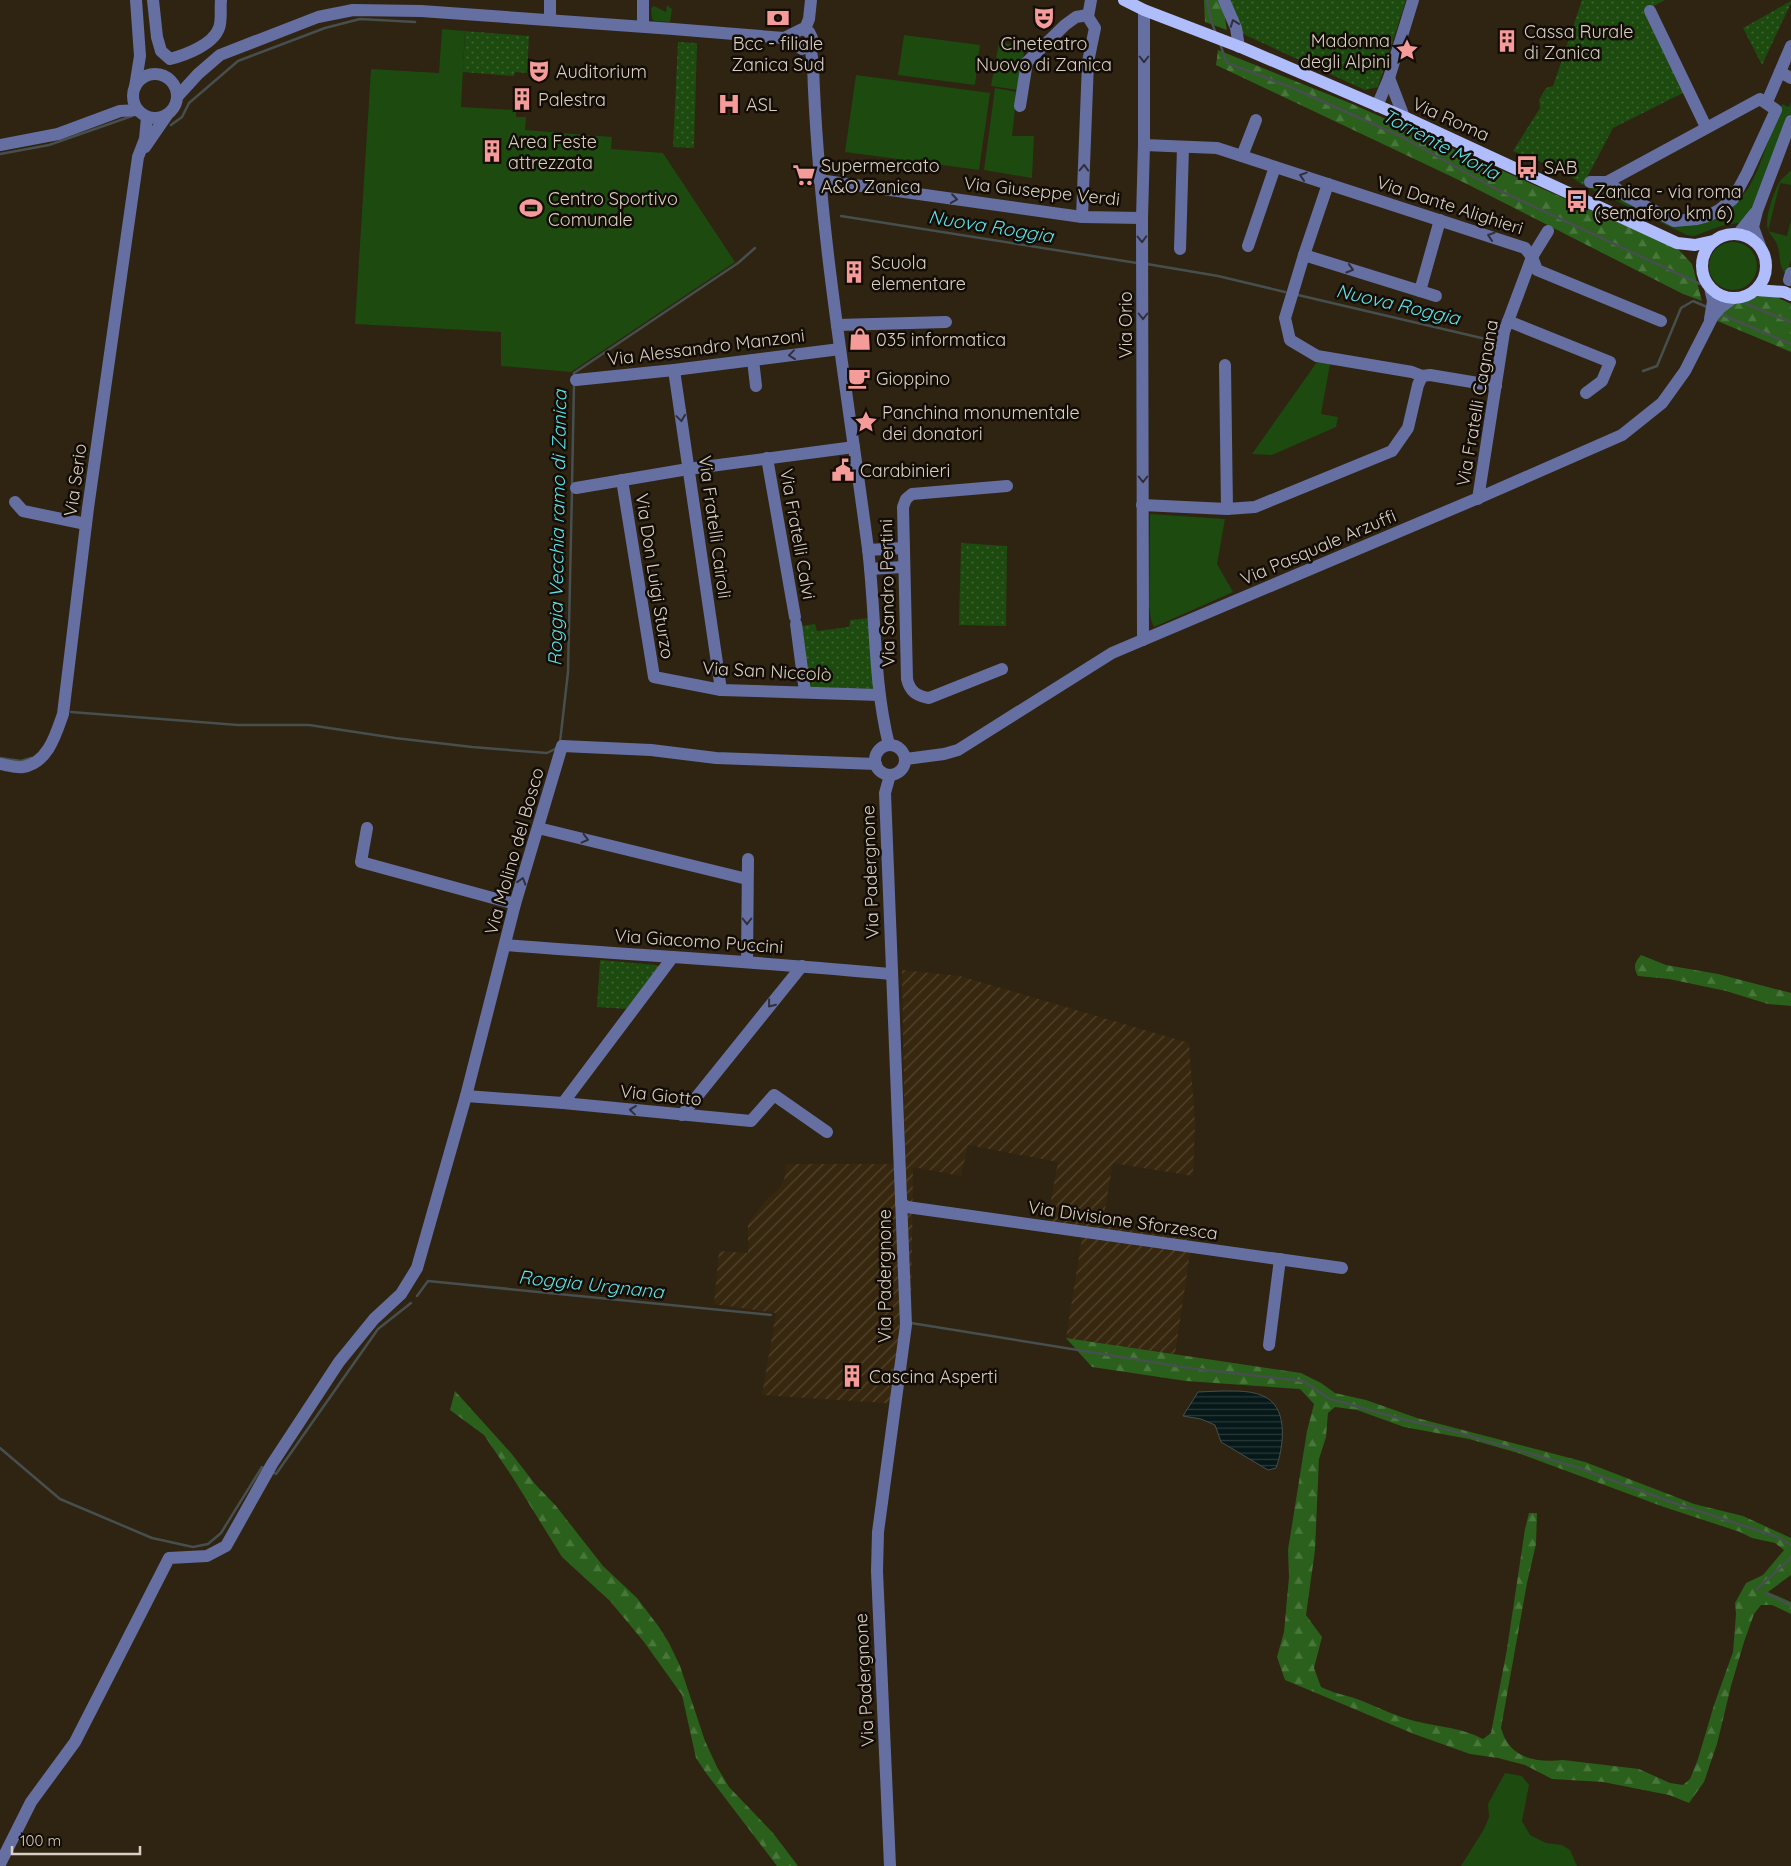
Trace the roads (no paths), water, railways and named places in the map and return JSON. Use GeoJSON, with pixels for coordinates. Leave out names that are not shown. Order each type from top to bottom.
{"type":"FeatureCollection","features":[{"type":"Feature","properties":{"kind":"main road","name":"Via Roma"},"geometry":{"type":"LineString","coordinates":[[1124,0],[1144,10],[1233,44],[1404,117],[1677,243],[1702,264]]}},
{"type":"Feature","properties":{"kind":"main road","name":"Via Roma"},"geometry":{"type":"LineString","coordinates":[[1677,243],[1696,245],[1713,241],[1720,237],[1738,234]]}},
{"type":"Feature","properties":{"kind":"main road"},"geometry":{"type":"LineString","coordinates":[[1738,234],[1746,236],[1760,246],[1767,269],[1776,285],[1788,294]]}},
{"type":"Feature","properties":{"kind":"main road"},"geometry":{"type":"LineString","coordinates":[[1713,241],[1702,264],[1705,281],[1710,288],[1724,297],[1732,299],[1741,298],[1756,290],[1762,284],[1767,269]]}},
{"type":"Feature","properties":{"kind":"main road"},"geometry":{"type":"LineString","coordinates":[[1756,290],[1788,294]]}},
{"type":"Feature","properties":{"kind":"street","name":"Via Serio"},"geometry":{"type":"LineString","coordinates":[[0,764],[22,767],[40,761],[53,741],[64,714],[86,524],[138,157],[145,139],[138,104],[140,56],[136,0]]}},
{"type":"Feature","properties":{"kind":"street"},"geometry":{"type":"LineString","coordinates":[[153,0],[156,37],[161,51],[170,59],[181,56],[210,40],[219,29],[221,0]]}},
{"type":"Feature","properties":{"kind":"street"},"geometry":{"type":"LineString","coordinates":[[550,0],[550,20]]}},
{"type":"Feature","properties":{"kind":"street"},"geometry":{"type":"LineString","coordinates":[[643,0],[643,26]]}},
{"type":"Feature","properties":{"kind":"street"},"geometry":{"type":"LineString","coordinates":[[809,50],[798,48],[797,32],[811,0]]}},
{"type":"Feature","properties":{"kind":"street"},"geometry":{"type":"LineString","coordinates":[[1082,217],[1088,62],[1095,28],[1088,15],[1091,0]]}},
{"type":"Feature","properties":{"kind":"street"},"geometry":{"type":"LineString","coordinates":[[1224,0],[1236,28],[1233,44]]}},
{"type":"Feature","properties":{"kind":"street"},"geometry":{"type":"LineString","coordinates":[[1377,106],[1389,78],[1413,0]]}},
{"type":"Feature","properties":{"kind":"street"},"geometry":{"type":"LineString","coordinates":[[138,104],[160,118],[167,115],[172,110],[177,97],[198,74],[220,55],[318,17],[353,10],[421,5],[550,20],[643,26],[810,32],[812,36],[809,50],[819,180],[868,550],[879,695],[889,745]]}},
{"type":"Feature","properties":{"kind":"street","name":"Via Orio"},"geometry":{"type":"LineString","coordinates":[[1143,640],[1142,218],[1144,10]]}},
{"type":"Feature","properties":{"kind":"street"},"geometry":{"type":"LineString","coordinates":[[1650,11],[1706,128]]}},
{"type":"Feature","properties":{"kind":"street"},"geometry":{"type":"LineString","coordinates":[[1020,106],[1026,62],[1076,17],[1088,15]]}},
{"type":"Feature","properties":{"kind":"street"},"geometry":{"type":"LineString","coordinates":[[1767,102],[1786,73],[1791,46]]}},
{"type":"Feature","properties":{"kind":"street"},"geometry":{"type":"LineString","coordinates":[[140,56],[146,66],[163,77],[176,90],[177,97]]}},
{"type":"Feature","properties":{"kind":"street"},"geometry":{"type":"LineString","coordinates":[[138,104],[141,80],[146,76],[184,79],[198,74]]}},
{"type":"Feature","properties":{"kind":"street"},"geometry":{"type":"LineString","coordinates":[[1389,78],[1404,117]]}},
{"type":"Feature","properties":{"kind":"street"},"geometry":{"type":"LineString","coordinates":[[1590,182],[1607,182],[1760,99],[1776,110],[1733,199],[1708,216],[1674,221],[1628,197],[1607,182]]}},
{"type":"Feature","properties":{"kind":"street"},"geometry":{"type":"LineString","coordinates":[[0,145],[58,134],[138,104]]}},
{"type":"Feature","properties":{"kind":"street","name":"Via Serio"},"geometry":{"type":"LineString","coordinates":[[138,157],[167,115]]}},
{"type":"Feature","properties":{"kind":"street"},"geometry":{"type":"LineString","coordinates":[[1242,156],[1256,120]]}},
{"type":"Feature","properties":{"kind":"street"},"geometry":{"type":"LineString","coordinates":[[1760,246],[1754,227],[1757,211],[1786,147],[1791,122]]}},
{"type":"Feature","properties":{"kind":"street","name":"Via Dante Alighieri"},"geometry":{"type":"LineString","coordinates":[[1144,145],[1217,148],[1526,248],[1537,270],[1661,320]]}},
{"type":"Feature","properties":{"kind":"street"},"geometry":{"type":"LineString","coordinates":[[1180,249],[1183,147]]}},
{"type":"Feature","properties":{"kind":"street"},"geometry":{"type":"LineString","coordinates":[[1248,246],[1275,167]]}},
{"type":"Feature","properties":{"kind":"street","name":"Via Giuseppe Verdi"},"geometry":{"type":"LineString","coordinates":[[819,180],[1082,217],[1142,218]]}},
{"type":"Feature","properties":{"kind":"street"},"geometry":{"type":"LineString","coordinates":[[1328,184],[1285,318],[1290,340],[1317,356],[1412,372],[1422,376],[1430,375],[1496,386]]}},
{"type":"Feature","properties":{"kind":"street"},"geometry":{"type":"LineString","coordinates":[[1738,234],[1757,211]]}},
{"type":"Feature","properties":{"kind":"street"},"geometry":{"type":"LineString","coordinates":[[1420,290],[1440,220]]}},
{"type":"Feature","properties":{"kind":"street","name":"Via Fratelli Cagnana"},"geometry":{"type":"LineString","coordinates":[[1478,499],[1504,332],[1532,257],[1548,232]]}},
{"type":"Feature","properties":{"kind":"street"},"geometry":{"type":"LineString","coordinates":[[1304,255],[1436,296]]}},
{"type":"Feature","properties":{"kind":"street","name":"Via Pasquale Arzuffi"},"geometry":{"type":"LineString","coordinates":[[1708,324],[1713,305],[1710,288]]}},
{"type":"Feature","properties":{"kind":"street","name":"Via Pasquale Arzuffi"},"geometry":{"type":"LineString","coordinates":[[906,759],[944,754],[958,750],[1112,654],[1478,499],[1622,435],[1662,403],[1685,371],[1708,324],[1720,308],[1732,299]]}},
{"type":"Feature","properties":{"kind":"street"},"geometry":{"type":"LineString","coordinates":[[1508,321],[1610,362],[1602,381],[1586,393]]}},
{"type":"Feature","properties":{"kind":"street"},"geometry":{"type":"LineString","coordinates":[[837,325],[946,322]]}},
{"type":"Feature","properties":{"kind":"street","name":"Via Alessandro Manzoni"},"geometry":{"type":"LineString","coordinates":[[576,380],[840,349]]}},
{"type":"Feature","properties":{"kind":"street"},"geometry":{"type":"LineString","coordinates":[[753,360],[756,386]]}},
{"type":"Feature","properties":{"kind":"street"},"geometry":{"type":"LineString","coordinates":[[1225,365],[1227,509]]}},
{"type":"Feature","properties":{"kind":"street","name":"Via Fratelli Cairoli"},"geometry":{"type":"LineString","coordinates":[[674,370],[721,690]]}},
{"type":"Feature","properties":{"kind":"street"},"geometry":{"type":"LineString","coordinates":[[1142,505],[1227,509],[1255,507],[1392,451],[1408,428],[1418,384],[1422,376]]}},
{"type":"Feature","properties":{"kind":"street"},"geometry":{"type":"LineString","coordinates":[[576,488],[688,469],[854,447]]}},
{"type":"Feature","properties":{"kind":"street","name":"Via Fratelli Calvi"},"geometry":{"type":"LineString","coordinates":[[767,458],[796,620],[805,692]]}},
{"type":"Feature","properties":{"kind":"street","name":"Via Don Luigi Sturzo"},"geometry":{"type":"LineString","coordinates":[[622,480],[654,677]]}},
{"type":"Feature","properties":{"kind":"street","name":"Via Sandro Pertini"},"geometry":{"type":"LineString","coordinates":[[1002,670],[929,698],[913,693],[907,679],[903,507],[906,499],[912,494],[1007,486]]}},
{"type":"Feature","properties":{"kind":"street"},"geometry":{"type":"LineString","coordinates":[[15,502],[23,510],[86,524]]}},
{"type":"Feature","properties":{"kind":"street"},"geometry":{"type":"LineString","coordinates":[[868,550],[903,548]]}},
{"type":"Feature","properties":{"kind":"street"},"geometry":{"type":"LineString","coordinates":[[870,569],[903,567]]}},
{"type":"Feature","properties":{"kind":"street","name":"Via San Niccolò"},"geometry":{"type":"LineString","coordinates":[[654,677],[721,690],[879,695]]}},
{"type":"Feature","properties":{"kind":"street"},"geometry":{"type":"LineString","coordinates":[[889,745],[897,746],[903,751],[906,759],[902,771],[890,775],[884,774],[876,764],[878,752],[883,747],[889,745]]}},
{"type":"Feature","properties":{"kind":"street","name":"Via Molino del Bosco"},"geometry":{"type":"LineString","coordinates":[[0,1864],[31,1802],[75,1742],[169,1558],[207,1556],[226,1546],[272,1464],[339,1362],[374,1319],[401,1294],[416,1268],[466,1096],[515,904],[562,746],[652,750],[716,758],[876,764]]}},
{"type":"Feature","properties":{"kind":"street","name":"Via Padergnone"},"geometry":{"type":"LineString","coordinates":[[890,775],[885,793],[906,1325],[878,1532],[877,1571],[890,1866]]}},
{"type":"Feature","properties":{"kind":"street"},"geometry":{"type":"LineString","coordinates":[[367,828],[361,862],[515,904]]}},
{"type":"Feature","properties":{"kind":"street"},"geometry":{"type":"LineString","coordinates":[[538,828],[747,879]]}},
{"type":"Feature","properties":{"kind":"street"},"geometry":{"type":"LineString","coordinates":[[747,962],[748,859]]}},
{"type":"Feature","properties":{"kind":"street","name":"Via Giacomo Puccini"},"geometry":{"type":"LineString","coordinates":[[505,945],[891,974]]}},
{"type":"Feature","properties":{"kind":"street"},"geometry":{"type":"LineString","coordinates":[[563,1103],[672,958]]}},
{"type":"Feature","properties":{"kind":"street"},"geometry":{"type":"LineString","coordinates":[[682,1115],[802,966]]}},
{"type":"Feature","properties":{"kind":"street","name":"Via Giotto"},"geometry":{"type":"LineString","coordinates":[[466,1096],[563,1103],[751,1121],[774,1095],[827,1132]]}},
{"type":"Feature","properties":{"kind":"street","name":"Via Divisione Sforzesca"},"geometry":{"type":"LineString","coordinates":[[901,1203],[906,1207],[1342,1268]]}},
{"type":"Feature","properties":{"kind":"street"},"geometry":{"type":"LineString","coordinates":[[1269,1345],[1280,1259]]}},
{"type":"Feature","properties":{"kind":"waterway","name":"Torrente Morla"},"geometry":{"type":"LineString","coordinates":[[1207,0],[1216,34]]}},
{"type":"Feature","properties":{"kind":"waterway"},"geometry":{"type":"LineString","coordinates":[[171,125],[182,117],[189,103],[238,61],[325,28],[360,19],[415,22]]}},
{"type":"Feature","properties":{"kind":"waterway","name":"Torrente Morla"},"geometry":{"type":"LineString","coordinates":[[1220,44],[1227,63],[1295,89],[1402,137],[1492,187],[1700,284]]}},
{"type":"Feature","properties":{"kind":"waterway"},"geometry":{"type":"LineString","coordinates":[[0,154],[49,145],[132,116]]}},
{"type":"Feature","properties":{"kind":"waterway","name":"Nuova Roggia"},"geometry":{"type":"LineString","coordinates":[[841,216],[1137,263]]}},
{"type":"Feature","properties":{"kind":"waterway","name":"Roggia Vecchia ramo di Zanica"},"geometry":{"type":"LineString","coordinates":[[574,377],[574,373],[738,263],[755,248]]}},
{"type":"Feature","properties":{"kind":"waterway"},"geometry":{"type":"LineString","coordinates":[[1147,264],[1218,276],[1285,292]]}},
{"type":"Feature","properties":{"kind":"waterway","name":"Nuova Roggia"},"geometry":{"type":"LineString","coordinates":[[1298,295],[1490,340]]}},
{"type":"Feature","properties":{"kind":"waterway","name":"Nuova Roggia"},"geometry":{"type":"LineString","coordinates":[[1643,371],[1657,366],[1681,308],[1693,301],[1707,307]]}},
{"type":"Feature","properties":{"kind":"waterway","name":"Torrente Morla"},"geometry":{"type":"LineString","coordinates":[[1746,304],[1791,322]]}},
{"type":"Feature","properties":{"kind":"waterway","name":"Nuova Roggia"},"geometry":{"type":"LineString","coordinates":[[1721,314],[1791,344]]}},
{"type":"Feature","properties":{"kind":"waterway","name":"Roggia Vecchia ramo di Zanica"},"geometry":{"type":"LineString","coordinates":[[572,485],[574,383]]}},
{"type":"Feature","properties":{"kind":"waterway","name":"Roggia Vecchia ramo di Zanica"},"geometry":{"type":"LineString","coordinates":[[560,742],[568,672],[572,490]]}},
{"type":"Feature","properties":{"kind":"waterway"},"geometry":{"type":"LineString","coordinates":[[71,712],[238,725],[309,725],[395,738],[547,753],[557,748]]}},
{"type":"Feature","properties":{"kind":"waterway"},"geometry":{"type":"LineString","coordinates":[[0,758],[21,761],[31,758]]}},
{"type":"Feature","properties":{"kind":"waterway","name":"Roggia Urgnana"},"geometry":{"type":"LineString","coordinates":[[417,1296],[428,1281],[771,1315]]}},
{"type":"Feature","properties":{"kind":"waterway"},"geometry":{"type":"LineString","coordinates":[[274,1473],[276,1474],[378,1329],[411,1303]]}},
{"type":"Feature","properties":{"kind":"waterway"},"geometry":{"type":"LineString","coordinates":[[911,1323],[1189,1368],[1303,1381],[1330,1399],[1453,1431],[1579,1468],[1674,1503],[1775,1536],[1791,1545]]}},
{"type":"Feature","properties":{"kind":"waterway"},"geometry":{"type":"LineString","coordinates":[[0,1448],[60,1499],[152,1538],[193,1547],[208,1544],[221,1533],[263,1468]]}},
{"type":"Feature","properties":{"kind":"waterway"},"geometry":{"type":"LineString","coordinates":[[1757,1589],[1791,1558]]}},
{"type":"Feature","properties":{"kind":"waterway"},"geometry":{"type":"LineString","coordinates":[[1765,1593],[1791,1605]]}},
{"type":"Feature","properties":{"kind":"place","name":"Bcc - filiale Zanica Sud"},"geometry":{"type":"Point","coordinates":[778,18]}},
{"type":"Feature","properties":{"kind":"place","name":"Cineteatro Nuovo di Zanica"},"geometry":{"type":"Point","coordinates":[1044,18]}},
{"type":"Feature","properties":{"kind":"place","name":"Cassa Rurale di Zanica"},"geometry":{"type":"Point","coordinates":[1507,41]}},
{"type":"Feature","properties":{"kind":"place","name":"Madonna degli Alpini"},"geometry":{"type":"Point","coordinates":[1407,50]}},
{"type":"Feature","properties":{"kind":"place","name":"Auditorium"},"geometry":{"type":"Point","coordinates":[539,71]}},
{"type":"Feature","properties":{"kind":"place","name":"Palestra"},"geometry":{"type":"Point","coordinates":[522,99]}},
{"type":"Feature","properties":{"kind":"place","name":"ASL"},"geometry":{"type":"Point","coordinates":[729,104]}},
{"type":"Feature","properties":{"kind":"place","name":"Area Feste attrezzata"},"geometry":{"type":"Point","coordinates":[492,151]}},
{"type":"Feature","properties":{"kind":"place","name":"SAB"},"geometry":{"type":"Point","coordinates":[1527,167]}},
{"type":"Feature","properties":{"kind":"place","name":"Supermercato A&O Zanica"},"geometry":{"type":"Point","coordinates":[804,175]}},
{"type":"Feature","properties":{"kind":"place","name":"Zanica - via roma (semaforo km 6)"},"geometry":{"type":"Point","coordinates":[1577,201]}},
{"type":"Feature","properties":{"kind":"place","name":"Centro Sportivo Comunale"},"geometry":{"type":"Point","coordinates":[531,208]}},
{"type":"Feature","properties":{"kind":"place","name":"Scuola elementare"},"geometry":{"type":"Point","coordinates":[854,272]}},
{"type":"Feature","properties":{"kind":"place","name":"035 informatica"},"geometry":{"type":"Point","coordinates":[860,339]}},
{"type":"Feature","properties":{"kind":"place","name":"Gioppino"},"geometry":{"type":"Point","coordinates":[859,378]}},
{"type":"Feature","properties":{"kind":"place","name":"Panchina monumentale dei donatori"},"geometry":{"type":"Point","coordinates":[866,422]}},
{"type":"Feature","properties":{"kind":"place","name":"Carabinieri"},"geometry":{"type":"Point","coordinates":[843,470]}},
{"type":"Feature","properties":{"kind":"place","name":"Cascina Asperti"},"geometry":{"type":"Point","coordinates":[852,1376]}}]}
